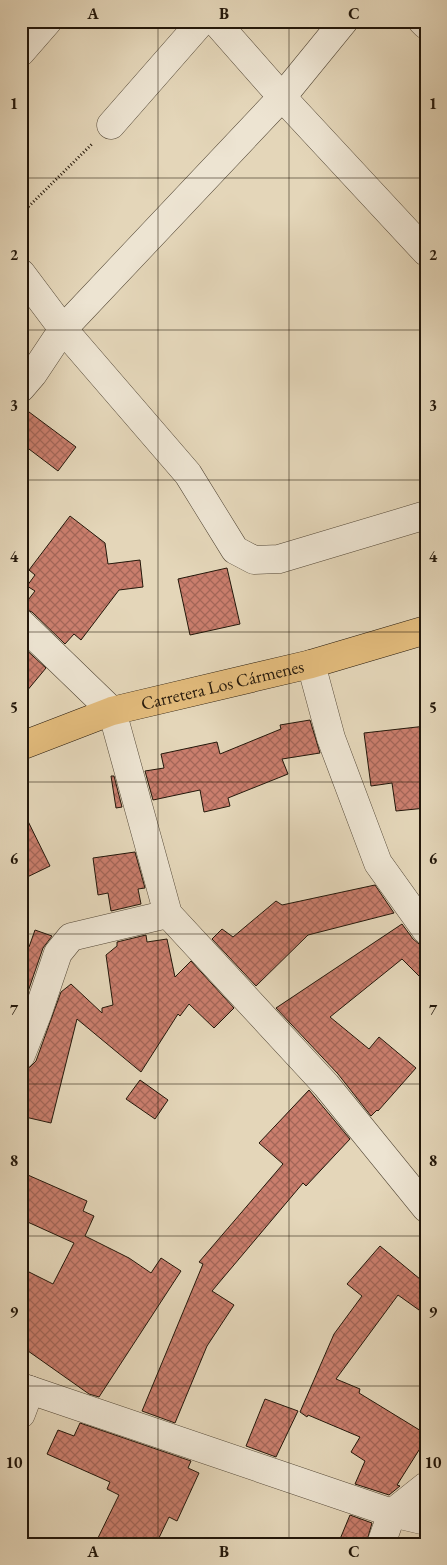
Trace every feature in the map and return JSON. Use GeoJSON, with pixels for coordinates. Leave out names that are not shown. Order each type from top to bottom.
{"type":"FeatureCollection","features":[{"type":"Feature","properties":{"kind":"main road","name":"Carretera Los Cármenes"},"geometry":{"type":"LineString","coordinates":[[21,746],[112,711],[311,664],[426,630]]}},
{"type":"Feature","properties":{"kind":"street"},"geometry":{"type":"LineString","coordinates":[[21,52],[48,21]]}},
{"type":"Feature","properties":{"kind":"street"},"geometry":{"type":"LineString","coordinates":[[111,125],[202,21]]}},
{"type":"Feature","properties":{"kind":"street"},"geometry":{"type":"LineString","coordinates":[[215,21],[282,97],[426,252]]}},
{"type":"Feature","properties":{"kind":"street"},"geometry":{"type":"LineString","coordinates":[[21,388],[33,374],[63,330],[282,97],[344,21]]}},
{"type":"Feature","properties":{"kind":"street"},"geometry":{"type":"LineString","coordinates":[[422,21],[426,25]]}},
{"type":"Feature","properties":{"kind":"street"},"geometry":{"type":"LineString","coordinates":[[21,273],[63,330],[188,474],[235,550],[254,560],[279,559],[426,515]]}},
{"type":"Feature","properties":{"kind":"street"},"geometry":{"type":"LineString","coordinates":[[21,622],[112,711],[168,914],[326,1085],[426,1208]]}},
{"type":"Feature","properties":{"kind":"street"},"geometry":{"type":"LineString","coordinates":[[311,664],[331,738],[378,863],[426,930]]}},
{"type":"Feature","properties":{"kind":"street"},"geometry":{"type":"LineString","coordinates":[[21,1055],[58,953],[71,937],[168,914]]}},
{"type":"Feature","properties":{"kind":"street"},"geometry":{"type":"LineString","coordinates":[[24,1397],[392,1512],[426,1520]]}},
{"type":"Feature","properties":{"kind":"street"},"geometry":{"type":"LineString","coordinates":[[381,1544],[392,1512],[426,1486]]}},
{"type":"Feature","properties":{"kind":"path"},"geometry":{"type":"LineString","coordinates":[[21,214],[111,125]]}},
{"type":"Feature","properties":{"kind":"building"},"geometry":{"type":"Polygon","coordinates":[[[21,406],[76,447],[58,471],[21,443],[21,406]]]}},
{"type":"Feature","properties":{"kind":"building"},"geometry":{"type":"Polygon","coordinates":[[[70,516],[105,543],[108,564],[140,560],[143,587],[119,590],[81,640],[74,634],[65,644],[32,612],[22,608],[35,591],[27,586],[35,575],[29,570],[70,516]]]}},
{"type":"Feature","properties":{"kind":"building"},"geometry":{"type":"Polygon","coordinates":[[[227,568],[240,624],[190,635],[178,579],[227,568]]]}},
{"type":"Feature","properties":{"kind":"building"},"geometry":{"type":"Polygon","coordinates":[[[21,645],[46,668],[21,698],[21,645]]]}},
{"type":"Feature","properties":{"kind":"building"},"geometry":{"type":"Polygon","coordinates":[[[310,720],[320,753],[282,759],[288,774],[228,798],[230,806],[204,812],[200,790],[153,800],[145,771],[164,768],[161,754],[217,742],[220,754],[281,729],[280,725],[310,720]]]}},
{"type":"Feature","properties":{"kind":"building"},"geometry":{"type":"Polygon","coordinates":[[[426,726],[426,808],[396,811],[392,783],[371,786],[364,733],[426,726]]]}},
{"type":"Feature","properties":{"kind":"building"},"geometry":{"type":"Polygon","coordinates":[[[111,776],[114,776],[122,807],[116,808],[111,776]]]}},
{"type":"Feature","properties":{"kind":"building"},"geometry":{"type":"Polygon","coordinates":[[[21,807],[50,866],[21,880],[21,807]]]}},
{"type":"Feature","properties":{"kind":"building"},"geometry":{"type":"Polygon","coordinates":[[[135,852],[145,888],[138,889],[141,904],[111,911],[108,893],[98,895],[93,858],[135,852]]]}},
{"type":"Feature","properties":{"kind":"building"},"geometry":{"type":"Polygon","coordinates":[[[375,885],[394,913],[308,935],[256,986],[212,939],[222,929],[233,937],[276,901],[282,905],[375,885]]]}},
{"type":"Feature","properties":{"kind":"building"},"geometry":{"type":"Polygon","coordinates":[[[402,924],[413,939],[423,945],[426,950],[426,983],[402,959],[330,1017],[369,1049],[379,1037],[416,1068],[378,1111],[371,1116],[338,1074],[276,1008],[402,924]]]}},
{"type":"Feature","properties":{"kind":"building"},"geometry":{"type":"Polygon","coordinates":[[[35,930],[52,936],[43,948],[21,1012],[21,944],[29,947],[35,930]]]}},
{"type":"Feature","properties":{"kind":"building"},"geometry":{"type":"Polygon","coordinates":[[[146,935],[147,942],[167,939],[175,977],[191,961],[234,1008],[214,1028],[189,1004],[180,1016],[178,1014],[141,1072],[77,1019],[51,1123],[21,1116],[21,1070],[30,1067],[36,1061],[61,992],[71,984],[102,1013],[102,1008],[113,1005],[106,955],[117,946],[117,942],[146,935]]]}},
{"type":"Feature","properties":{"kind":"building"},"geometry":{"type":"Polygon","coordinates":[[[140,1080],[168,1100],[155,1119],[126,1099],[140,1080]]]}},
{"type":"Feature","properties":{"kind":"building"},"geometry":{"type":"Polygon","coordinates":[[[309,1090],[350,1139],[306,1186],[303,1183],[212,1291],[234,1305],[207,1346],[175,1423],[142,1411],[203,1264],[199,1262],[283,1164],[259,1143],[309,1090]]]}},
{"type":"Feature","properties":{"kind":"building"},"geometry":{"type":"Polygon","coordinates":[[[21,1172],[87,1201],[83,1211],[94,1216],[85,1236],[129,1258],[151,1273],[161,1258],[181,1271],[99,1397],[89,1394],[21,1346],[21,1268],[53,1284],[74,1243],[21,1219],[21,1172]]]}},
{"type":"Feature","properties":{"kind":"building"},"geometry":{"type":"Polygon","coordinates":[[[380,1246],[426,1284],[426,1315],[398,1295],[336,1379],[360,1389],[359,1393],[426,1434],[426,1439],[397,1485],[400,1486],[389,1495],[355,1484],[365,1461],[351,1452],[360,1437],[308,1415],[307,1417],[300,1412],[334,1334],[362,1296],[347,1284],[380,1246]]]}},
{"type":"Feature","properties":{"kind":"building"},"geometry":{"type":"Polygon","coordinates":[[[265,1399],[298,1411],[276,1457],[246,1446],[265,1399]]]}},
{"type":"Feature","properties":{"kind":"building"},"geometry":{"type":"Polygon","coordinates":[[[80,1423],[191,1461],[188,1468],[199,1473],[177,1521],[169,1517],[156,1544],[95,1544],[119,1495],[107,1489],[110,1482],[47,1454],[58,1430],[74,1436],[80,1423]]]}},
{"type":"Feature","properties":{"kind":"building"},"geometry":{"type":"Polygon","coordinates":[[[350,1515],[372,1523],[366,1544],[338,1544],[350,1515]]]}}]}
